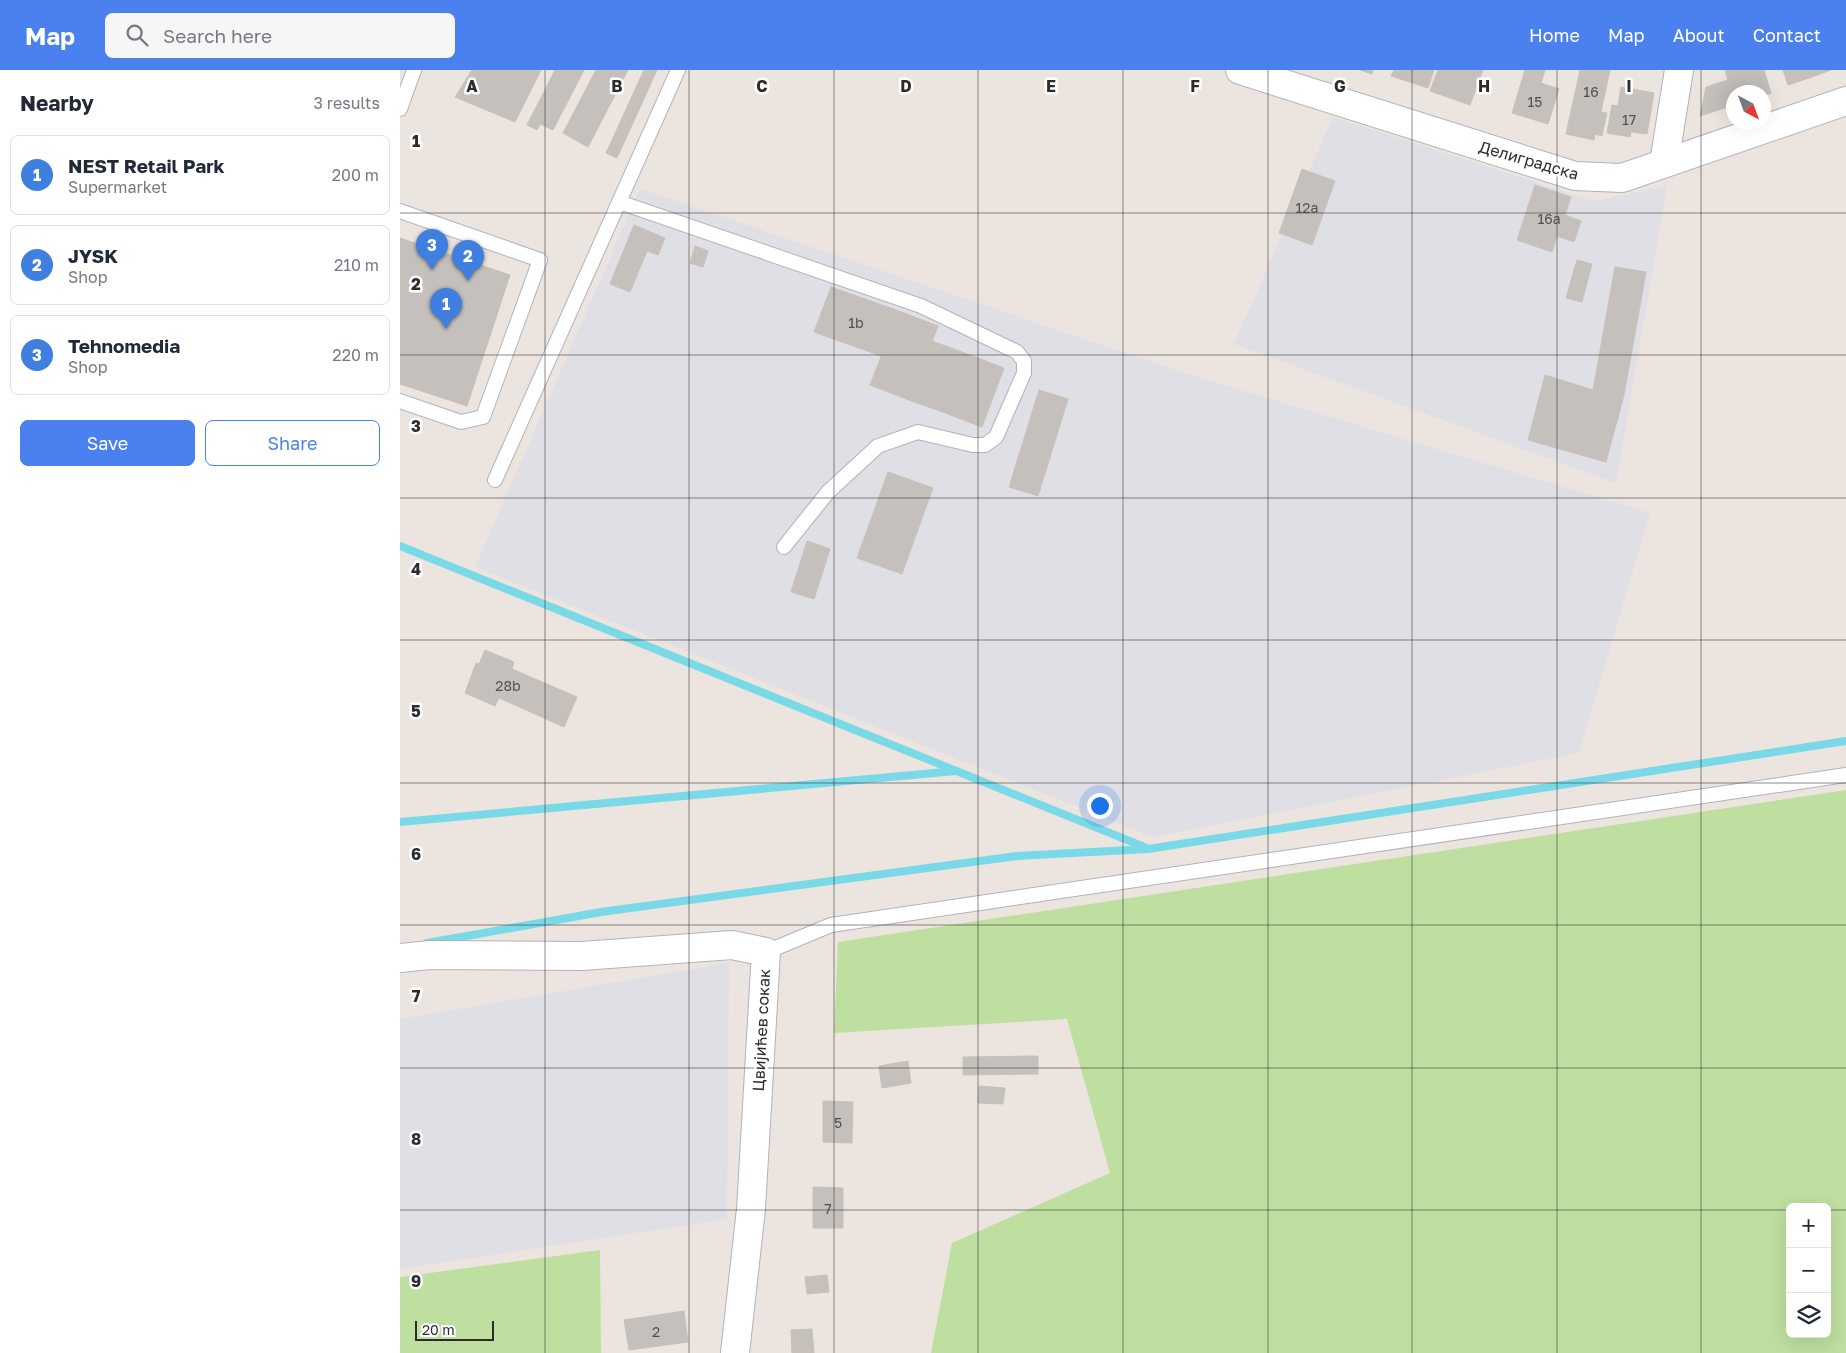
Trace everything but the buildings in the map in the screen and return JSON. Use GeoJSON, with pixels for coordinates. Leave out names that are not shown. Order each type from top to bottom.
{"type":"FeatureCollection","features":[{"type":"Feature","properties":{"kind":"street","name":"Делиградска"},"geometry":{"type":"LineString","coordinates":[[1240,70],[1301,79],[1575,176],[1622,178],[1846,100]]}},
{"type":"Feature","properties":{"kind":"street"},"geometry":{"type":"LineString","coordinates":[[1664,163],[1679,70]]}},
{"type":"Feature","properties":{"kind":"street","name":"Цвијићев сокак"},"geometry":{"type":"LineString","coordinates":[[400,958],[430,955],[582,956],[732,945],[766,952],[751,1209],[735,1353]]}},
{"type":"Feature","properties":{"kind":"lane"},"geometry":{"type":"LineString","coordinates":[[400,109],[414,70]]}},
{"type":"Feature","properties":{"kind":"lane"},"geometry":{"type":"LineString","coordinates":[[495,480],[678,70]]}},
{"type":"Feature","properties":{"kind":"lane"},"geometry":{"type":"LineString","coordinates":[[619,202],[921,306],[1017,352],[1024,361],[1024,373],[996,437],[985,445],[973,445],[918,432],[878,446],[828,492],[784,547]]}},
{"type":"Feature","properties":{"kind":"lane"},"geometry":{"type":"LineString","coordinates":[[400,211],[540,260],[483,416],[461,422],[400,401]]}},
{"type":"Feature","properties":{"kind":"lane"},"geometry":{"type":"LineString","coordinates":[[766,952],[831,925],[1846,775]]}},
{"type":"Feature","properties":{"kind":"shaded area"},"geometry":{"type":"Polygon","coordinates":[[[1333,117],[1594,201],[1667,186],[1616,483],[1234,344],[1333,117]]]}},
{"type":"Feature","properties":{"kind":"shaded area"},"geometry":{"type":"Polygon","coordinates":[[[640,189],[1191,375],[1650,513],[1579,753],[1153,837],[475,567],[640,189]]]}},
{"type":"Feature","properties":{"kind":"shaded area"},"geometry":{"type":"Polygon","coordinates":[[[729,963],[727,1219],[400,1269],[400,1019],[729,963]]]}},
{"type":"Feature","properties":{"kind":"green space"},"geometry":{"type":"Polygon","coordinates":[[[1846,790],[1846,1353],[931,1353],[952,1243],[1110,1173],[1067,1019],[834,1033],[838,942],[1846,790]]]}},
{"type":"Feature","properties":{"kind":"green space"},"geometry":{"type":"Polygon","coordinates":[[[600,1250],[601,1353],[400,1353],[400,1277],[600,1250]]]}},
{"type":"Feature","properties":{"kind":"waterway"},"geometry":{"type":"LineString","coordinates":[[400,546],[1147,848]]}},
{"type":"Feature","properties":{"kind":"waterway"},"geometry":{"type":"LineString","coordinates":[[427,943],[601,912],[1017,856],[1148,849],[1846,741]]}},
{"type":"Feature","properties":{"kind":"waterway"},"geometry":{"type":"LineString","coordinates":[[400,822],[956,771]]}},
{"type":"Feature","properties":{"kind":"place","name":"Tehnomedia"},"geometry":{"type":"Point","coordinates":[432,270]}},
{"type":"Feature","properties":{"kind":"place","name":"JYSK"},"geometry":{"type":"Point","coordinates":[468,281]}},
{"type":"Feature","properties":{"kind":"place","name":"NEST Retail Park"},"geometry":{"type":"Point","coordinates":[446,329]}}]}
